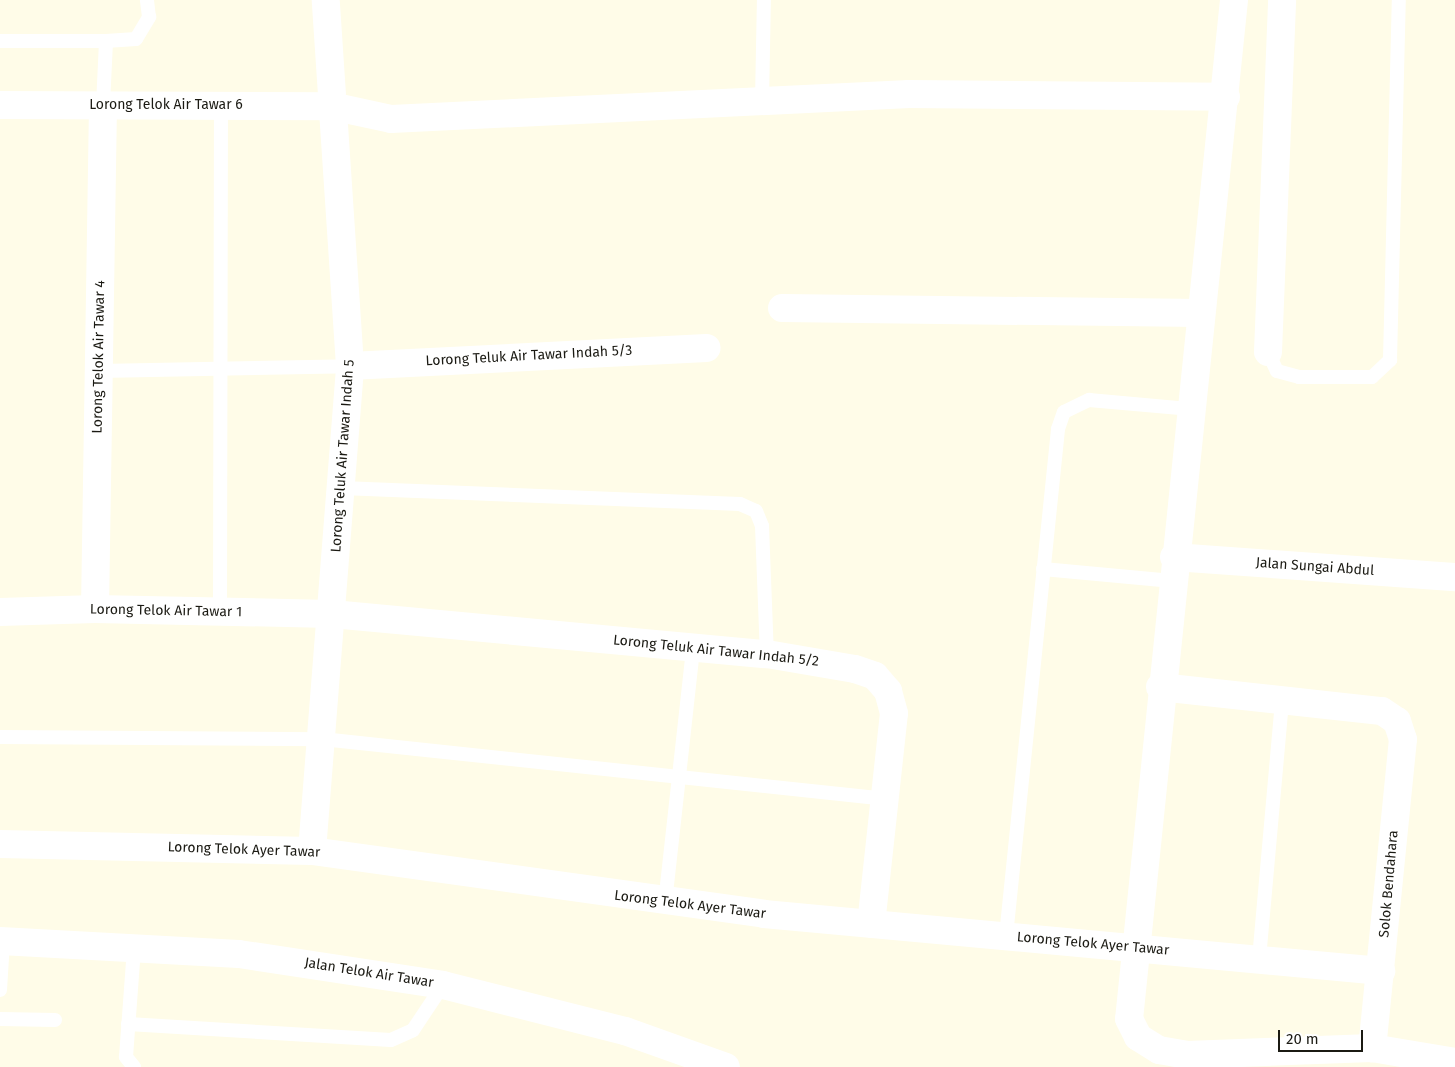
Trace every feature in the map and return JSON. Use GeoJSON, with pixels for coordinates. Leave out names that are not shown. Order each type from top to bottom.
{"type":"FeatureCollection","features":[{"type":"Feature","properties":{"kind":"street","name":"Lorong Teluk Air Tawar Indah 5"},"geometry":{"type":"LineString","coordinates":[[312,851],[342,488],[350,366],[331,106],[326,0]]}},
{"type":"Feature","properties":{"kind":"street"},"geometry":{"type":"LineString","coordinates":[[1234,0],[1226,96],[1189,409],[1160,687],[1129,1019],[1138,1037],[1160,1050],[1234,1056],[1381,1050],[1455,1062]]}},
{"type":"Feature","properties":{"kind":"street"},"geometry":{"type":"LineString","coordinates":[[1268,352],[1282,0]]}},
{"type":"Feature","properties":{"kind":"street","name":"Lorong Telok Air Tawar 6"},"geometry":{"type":"LineString","coordinates":[[0,105],[331,106],[391,119],[909,94],[1226,96]]}},
{"type":"Feature","properties":{"kind":"street","name":"Lorong Telok Air Tawar 4"},"geometry":{"type":"LineString","coordinates":[[95,609],[103,105]]}},
{"type":"Feature","properties":{"kind":"street"},"geometry":{"type":"LineString","coordinates":[[782,308],[1201,313]]}},
{"type":"Feature","properties":{"kind":"street","name":"Lorong Teluk Air Tawar Indah 5/3"},"geometry":{"type":"LineString","coordinates":[[350,366],[707,348]]}},
{"type":"Feature","properties":{"kind":"street","name":"Jalan Sungai Abdul"},"geometry":{"type":"LineString","coordinates":[[1173,569],[1455,577]]}},
{"type":"Feature","properties":{"kind":"street","name":"Lorong Telok Air Tawar 1"},"geometry":{"type":"LineString","coordinates":[[0,612],[95,609],[332,614]]}},
{"type":"Feature","properties":{"kind":"street","name":"Lorong Teluk Air Tawar Indah 5/2"},"geometry":{"type":"LineString","coordinates":[[332,614],[767,654],[855,669],[875,676],[888,690],[894,714],[887,800],[871,924]]}},
{"type":"Feature","properties":{"kind":"street"},"geometry":{"type":"LineString","coordinates":[[1160,687],[1282,700]]}},
{"type":"Feature","properties":{"kind":"street","name":"Solok Bendahara"},"geometry":{"type":"LineString","coordinates":[[1282,700],[1382,711],[1398,721],[1403,739],[1381,971],[1381,1050]]}},
{"type":"Feature","properties":{"kind":"street","name":"Lorong Telok Ayer Tawar"},"geometry":{"type":"LineString","coordinates":[[0,844],[312,851],[665,903],[1381,971]]}},
{"type":"Feature","properties":{"kind":"street","name":"Jalan Telok Air Tawar"},"geometry":{"type":"LineString","coordinates":[[1,941],[239,954],[443,985],[625,1031],[726,1067]]}},
{"type":"Feature","properties":{"kind":"lane"},"geometry":{"type":"LineString","coordinates":[[0,42],[136,39],[149,17],[148,0]]}},
{"type":"Feature","properties":{"kind":"lane"},"geometry":{"type":"LineString","coordinates":[[762,100],[764,0]]}},
{"type":"Feature","properties":{"kind":"lane"},"geometry":{"type":"LineString","coordinates":[[1268,352],[1277,371],[1299,377],[1372,377],[1390,360],[1398,0]]}},
{"type":"Feature","properties":{"kind":"lane"},"geometry":{"type":"LineString","coordinates":[[103,105],[106,41]]}},
{"type":"Feature","properties":{"kind":"lane"},"geometry":{"type":"LineString","coordinates":[[220,106],[220,612]]}},
{"type":"Feature","properties":{"kind":"lane"},"geometry":{"type":"LineString","coordinates":[[99,371],[350,366]]}},
{"type":"Feature","properties":{"kind":"lane"},"geometry":{"type":"LineString","coordinates":[[1006,936],[1054,452],[1064,412],[1089,400],[1189,409]]}},
{"type":"Feature","properties":{"kind":"lane"},"geometry":{"type":"LineString","coordinates":[[342,488],[740,504],[756,511],[762,526],[767,654]]}},
{"type":"Feature","properties":{"kind":"lane"},"geometry":{"type":"LineString","coordinates":[[1043,569],[1173,569]]}},
{"type":"Feature","properties":{"kind":"lane"},"geometry":{"type":"LineString","coordinates":[[665,903],[693,648]]}},
{"type":"Feature","properties":{"kind":"lane"},"geometry":{"type":"LineString","coordinates":[[1259,960],[1282,700]]}},
{"type":"Feature","properties":{"kind":"lane"},"geometry":{"type":"LineString","coordinates":[[0,736],[322,739],[887,800]]}},
{"type":"Feature","properties":{"kind":"lane"},"geometry":{"type":"LineString","coordinates":[[0,990],[1,941]]}},
{"type":"Feature","properties":{"kind":"lane"},"geometry":{"type":"LineString","coordinates":[[134,947],[126,1057],[134,1067]]}},
{"type":"Feature","properties":{"kind":"lane"},"geometry":{"type":"LineString","coordinates":[[128,1024],[391,1040],[413,1030],[443,985]]}},
{"type":"Feature","properties":{"kind":"lane"},"geometry":{"type":"LineString","coordinates":[[0,1019],[55,1020]]}}]}
